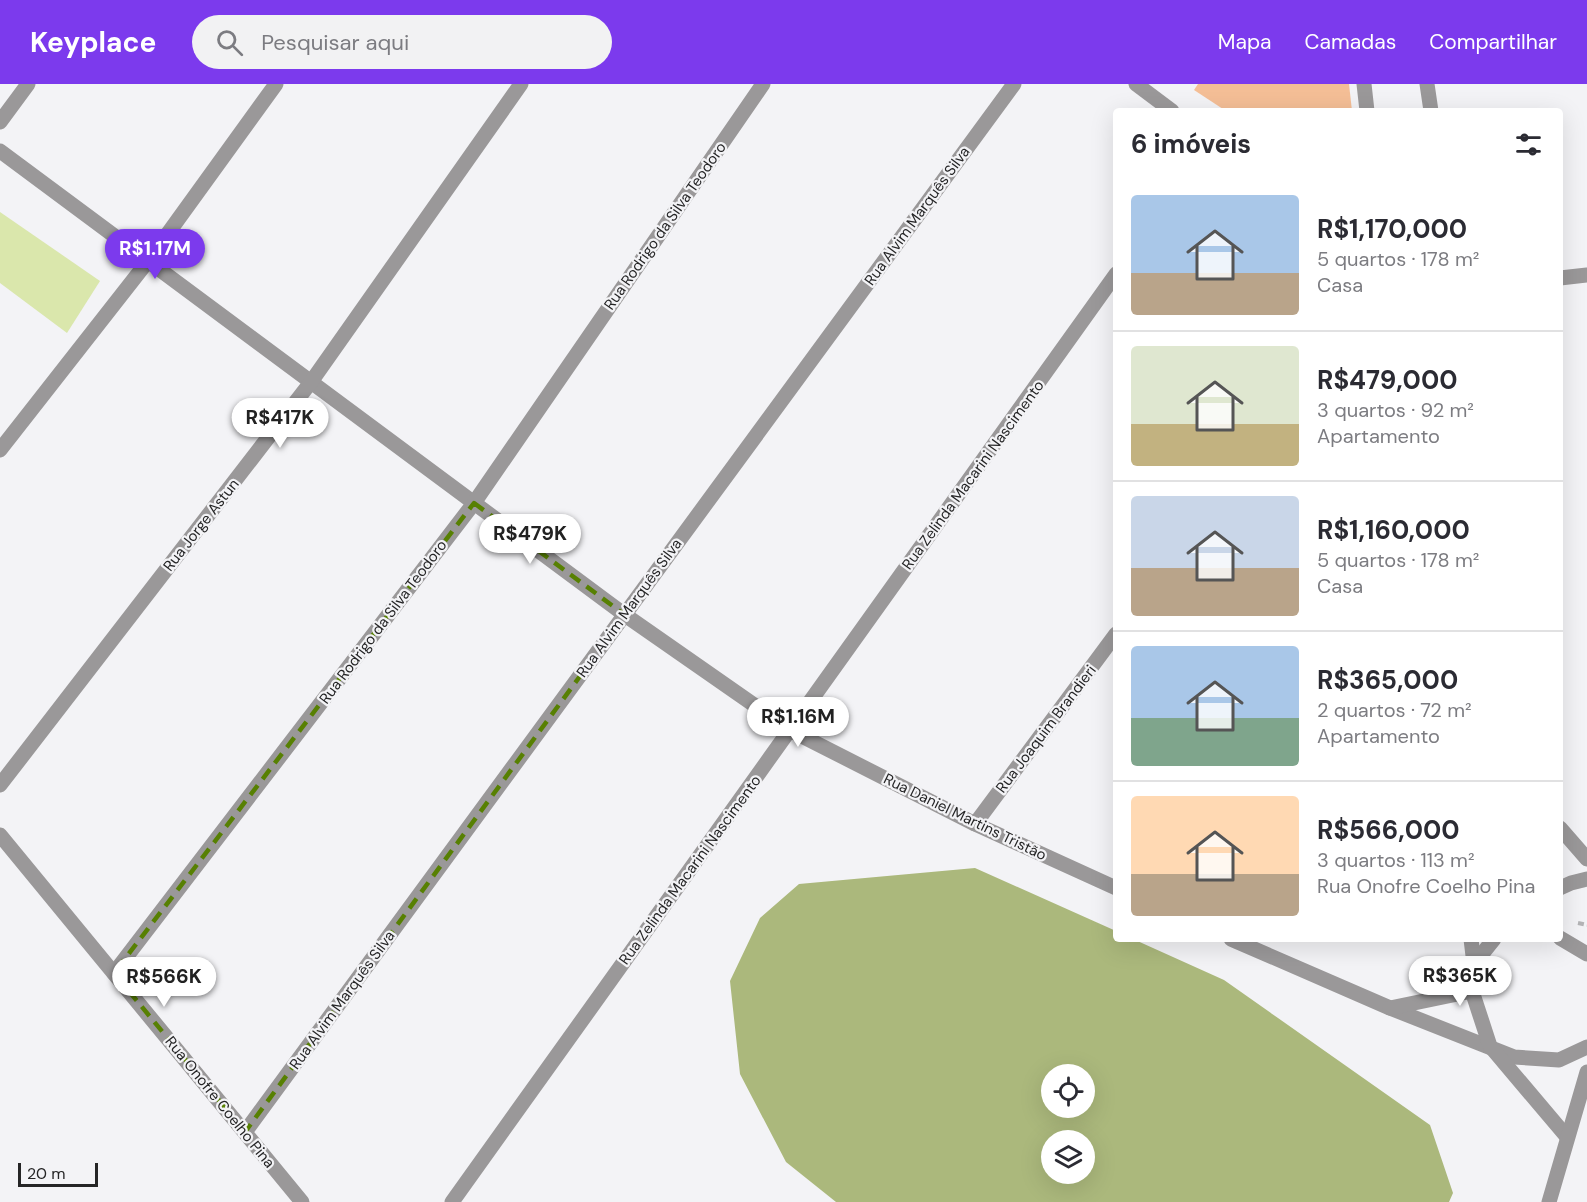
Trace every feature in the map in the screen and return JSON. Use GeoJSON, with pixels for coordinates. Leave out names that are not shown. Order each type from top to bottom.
{"type":"FeatureCollection","features":[{"type":"Feature","properties":{"kind":"street"},"geometry":{"type":"LineString","coordinates":[[0,122],[28,84]]}},
{"type":"Feature","properties":{"kind":"street"},"geometry":{"type":"LineString","coordinates":[[0,450],[148,261],[276,84]]}},
{"type":"Feature","properties":{"kind":"street","name":"Rua Jorge Astun"},"geometry":{"type":"LineString","coordinates":[[0,785],[311,382],[521,84]]}},
{"type":"Feature","properties":{"kind":"street","name":"Rua Rodrigo da Silva Teodoro"},"geometry":{"type":"LineString","coordinates":[[114,973],[474,503],[763,84]]}},
{"type":"Feature","properties":{"kind":"street","name":"Rua Alvim Marquês Silva"},"geometry":{"type":"LineString","coordinates":[[245,1132],[1014,84]]}},
{"type":"Feature","properties":{"kind":"street"},"geometry":{"type":"LineString","coordinates":[[1136,84],[1168,108]]}},
{"type":"Feature","properties":{"kind":"street"},"geometry":{"type":"LineString","coordinates":[[1364,84],[1367,108]]}},
{"type":"Feature","properties":{"kind":"street"},"geometry":{"type":"LineString","coordinates":[[1427,84],[1431,108]]}},
{"type":"Feature","properties":{"kind":"street","name":"Rua Daniel Martins Tristão"},"geometry":{"type":"LineString","coordinates":[[0,151],[625,615],[790,730],[975,824],[1113,887]]}},
{"type":"Feature","properties":{"kind":"street"},"geometry":{"type":"LineString","coordinates":[[1563,278],[1587,275]]}},
{"type":"Feature","properties":{"kind":"street","name":"Rua Zelinda Macarini Nascimento"},"geometry":{"type":"LineString","coordinates":[[452,1202],[1113,278]]}},
{"type":"Feature","properties":{"kind":"street","name":"Rua Joaquim Brandieri"},"geometry":{"type":"LineString","coordinates":[[975,824],[1113,638]]}},
{"type":"Feature","properties":{"kind":"street"},"geometry":{"type":"LineString","coordinates":[[1563,831],[1587,859]]}},
{"type":"Feature","properties":{"kind":"street","name":"Rua Onofre Coelho Pina"},"geometry":{"type":"LineString","coordinates":[[0,835],[302,1202]]}},
{"type":"Feature","properties":{"kind":"street"},"geometry":{"type":"LineString","coordinates":[[1563,887],[1587,879]]}},
{"type":"Feature","properties":{"kind":"street"},"geometry":{"type":"LineString","coordinates":[[1563,940],[1587,954]]}},
{"type":"Feature","properties":{"kind":"street"},"geometry":{"type":"LineString","coordinates":[[1238,942],[1390,1008],[1514,1057],[1559,1060],[1587,1047]]}},
{"type":"Feature","properties":{"kind":"street"},"geometry":{"type":"LineString","coordinates":[[1471,942],[1474,964],[1472,991],[1490,1046],[1567,1137]]}},
{"type":"Feature","properties":{"kind":"street"},"geometry":{"type":"LineString","coordinates":[[1474,964],[1492,942]]}},
{"type":"Feature","properties":{"kind":"street"},"geometry":{"type":"LineString","coordinates":[[1390,1008],[1472,991]]}},
{"type":"Feature","properties":{"kind":"street"},"geometry":{"type":"LineString","coordinates":[[1549,1202],[1587,1072]]}},
{"type":"Feature","properties":{"kind":"highlighted area"},"geometry":{"type":"Polygon","coordinates":[[[474,503],[625,615],[245,1132],[114,973],[474,503]]]}},
{"type":"Feature","properties":{"kind":"green space"},"geometry":{"type":"Polygon","coordinates":[[[0,212],[100,281],[67,333],[0,283],[0,212]]]}},
{"type":"Feature","properties":{"kind":"green space"},"geometry":{"type":"Polygon","coordinates":[[[975,868],[1113,930],[1113,942],[1140,942],[1224,980],[1430,1125],[1453,1193],[1449,1202],[836,1202],[786,1162],[740,1074],[730,981],[760,918],[799,884],[975,868]]]}},
{"type":"Feature","properties":{"kind":"building"},"geometry":{"type":"Polygon","coordinates":[[[1198,84],[1349,84],[1352,108],[1221,108],[1194,90],[1198,84]]]}}]}
